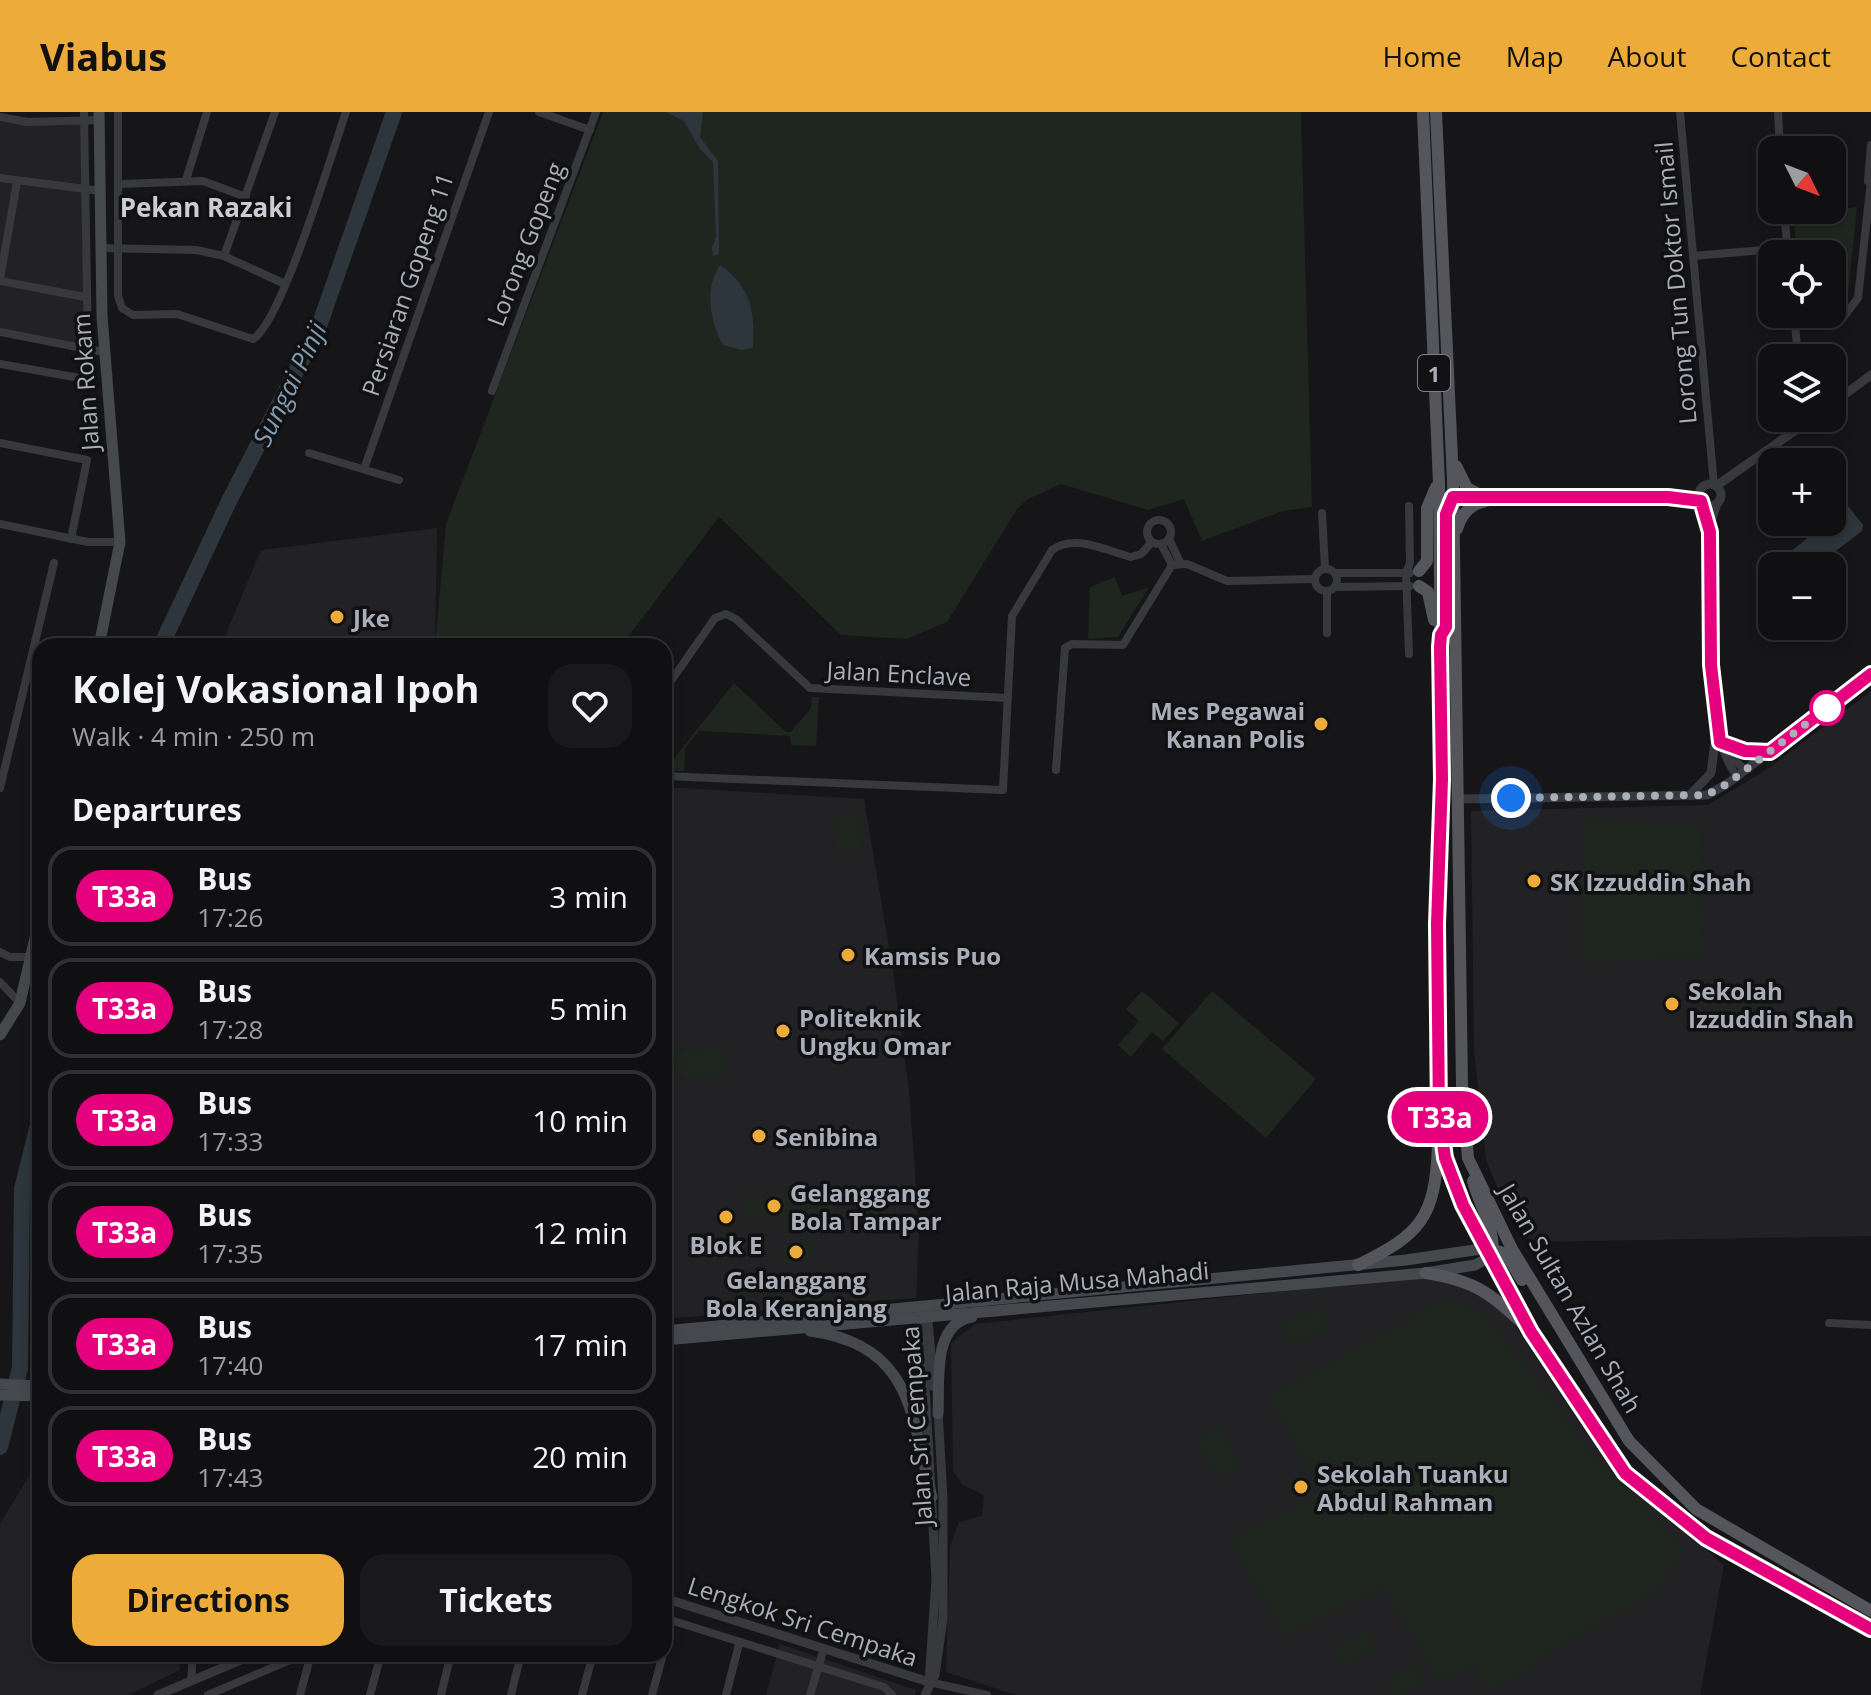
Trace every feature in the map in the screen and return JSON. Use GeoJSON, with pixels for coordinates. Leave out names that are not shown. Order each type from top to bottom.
{"type":"FeatureCollection","features":[{"type":"Feature","properties":{"kind":"main road","name":"Jalan Sultan Azlan Shah"},"geometry":{"type":"LineString","coordinates":[[1423,112],[1439,483],[1442,779],[1437,924],[1439,1113],[1445,1158],[1463,1205],[1491,1252],[1531,1332],[1612,1458],[1655,1500],[1683,1522],[1752,1566],[1871,1629]]}},
{"type":"Feature","properties":{"kind":"main road","name":"Jalan Sultan Azlan Shah"},"geometry":{"type":"LineString","coordinates":[[1436,112],[1452,447],[1462,1085],[1468,1158],[1512,1249],[1629,1441],[1696,1509],[1871,1611]]}},
{"type":"Feature","properties":{"kind":"main road","name":"Jalan Rokam"},"geometry":{"type":"LineString","coordinates":[[99,116],[103,352],[120,542],[101,638]]}},
{"type":"Feature","properties":{"kind":"main road"},"geometry":{"type":"LineString","coordinates":[[1452,447],[1461,480],[1467,488],[1486,498]]}},
{"type":"Feature","properties":{"kind":"main road"},"geometry":{"type":"LineString","coordinates":[[1412,572],[1427,561],[1427,508],[1439,483]]}},
{"type":"Feature","properties":{"kind":"main road"},"geometry":{"type":"LineString","coordinates":[[1441,641],[1446,627],[1446,514],[1453,497]]}},
{"type":"Feature","properties":{"kind":"main road"},"geometry":{"type":"LineString","coordinates":[[1454,544],[1460,516],[1469,507],[1478,501],[1502,498]]}},
{"type":"Feature","properties":{"kind":"main road"},"geometry":{"type":"LineString","coordinates":[[1412,586],[1431,597],[1441,641]]}},
{"type":"Feature","properties":{"kind":"main road"},"geometry":{"type":"LineString","coordinates":[[0,1035],[20,1003],[32,952]]}},
{"type":"Feature","properties":{"kind":"main road"},"geometry":{"type":"LineString","coordinates":[[1358,1265],[1398,1245],[1420,1225],[1436,1185],[1439,1113]]}},
{"type":"Feature","properties":{"kind":"main road"},"geometry":{"type":"LineString","coordinates":[[1468,1158],[1479,1203],[1493,1234],[1491,1252],[1506,1254],[1582,1364]]}},
{"type":"Feature","properties":{"kind":"main road","name":"Jalan Raja Musa Mahadi"},"geometry":{"type":"LineString","coordinates":[[711,1331],[793,1328],[1491,1252]]}},
{"type":"Feature","properties":{"kind":"main road","name":"Jalan Raja Musa Mahadi"},"geometry":{"type":"LineString","coordinates":[[672,1333],[925,1312],[995,1311],[1426,1273],[1475,1265],[1491,1252]]}},
{"type":"Feature","properties":{"kind":"main road"},"geometry":{"type":"LineString","coordinates":[[1426,1273],[1463,1278],[1481,1288],[1531,1332]]}},
{"type":"Feature","properties":{"kind":"main road"},"geometry":{"type":"LineString","coordinates":[[938,1414],[941,1352],[949,1331],[957,1322],[995,1311]]}},
{"type":"Feature","properties":{"kind":"main road"},"geometry":{"type":"LineString","coordinates":[[793,1328],[821,1332],[865,1349],[897,1377],[915,1415],[932,1497]]}},
{"type":"Feature","properties":{"kind":"main road","name":"Jalan Raja Musa Mahadi"},"geometry":{"type":"LineString","coordinates":[[672,1337],[678,1334]]}},
{"type":"Feature","properties":{"kind":"main road"},"geometry":{"type":"LineString","coordinates":[[0,1384],[32,1386]]}},
{"type":"Feature","properties":{"kind":"main road"},"geometry":{"type":"LineString","coordinates":[[0,1395],[32,1396]]}},
{"type":"Feature","properties":{"kind":"street","name":"Jalan Rokam"},"geometry":{"type":"LineString","coordinates":[[118,112],[118,296],[122,308],[133,315],[177,314],[253,339],[265,328],[285,284]]}},
{"type":"Feature","properties":{"kind":"street"},"geometry":{"type":"LineString","coordinates":[[186,180],[207,112]]}},
{"type":"Feature","properties":{"kind":"street"},"geometry":{"type":"LineString","coordinates":[[224,256],[275,112]]}},
{"type":"Feature","properties":{"kind":"street"},"geometry":{"type":"LineString","coordinates":[[101,248],[174,248],[224,256],[285,284],[346,112]]}},
{"type":"Feature","properties":{"kind":"street","name":"Persiaran Gopeng 11"},"geometry":{"type":"LineString","coordinates":[[364,469],[489,112]]}},
{"type":"Feature","properties":{"kind":"street"},"geometry":{"type":"LineString","coordinates":[[539,112],[590,130]]}},
{"type":"Feature","properties":{"kind":"street","name":"Lorong Gopeng"},"geometry":{"type":"LineString","coordinates":[[492,391],[596,112]]}},
{"type":"Feature","properties":{"kind":"street","name":"Lorong Tun Doktor Ismail"},"geometry":{"type":"LineString","coordinates":[[1680,112],[1709,450],[1711,665],[1720,742]]}},
{"type":"Feature","properties":{"kind":"street"},"geometry":{"type":"LineString","coordinates":[[1778,112],[1779,136]]}},
{"type":"Feature","properties":{"kind":"street"},"geometry":{"type":"LineString","coordinates":[[0,117],[27,122],[99,116]]}},
{"type":"Feature","properties":{"kind":"street","name":"Jalan Rokam"},"geometry":{"type":"LineString","coordinates":[[84,117],[88,349]]}},
{"type":"Feature","properties":{"kind":"street"},"geometry":{"type":"LineString","coordinates":[[1846,316],[1858,298],[1871,145]]}},
{"type":"Feature","properties":{"kind":"street"},"geometry":{"type":"LineString","coordinates":[[0,178],[101,191]]}},
{"type":"Feature","properties":{"kind":"street"},"geometry":{"type":"LineString","coordinates":[[120,184],[203,181],[246,197]]}},
{"type":"Feature","properties":{"kind":"street"},"geometry":{"type":"LineString","coordinates":[[17,182],[0,280],[85,297]]}},
{"type":"Feature","properties":{"kind":"street"},"geometry":{"type":"LineString","coordinates":[[1693,256],[1758,253]]}},
{"type":"Feature","properties":{"kind":"street"},"geometry":{"type":"LineString","coordinates":[[0,332],[103,352]]}},
{"type":"Feature","properties":{"kind":"street"},"geometry":{"type":"LineString","coordinates":[[0,364],[80,378]]}},
{"type":"Feature","properties":{"kind":"street"},"geometry":{"type":"LineString","coordinates":[[1846,394],[1871,375]]}},
{"type":"Feature","properties":{"kind":"street"},"geometry":{"type":"LineString","coordinates":[[1453,497],[1668,497],[1710,494],[1794,432]]}},
{"type":"Feature","properties":{"kind":"street"},"geometry":{"type":"LineString","coordinates":[[0,443],[87,460],[71,539]]}},
{"type":"Feature","properties":{"kind":"street"},"geometry":{"type":"LineString","coordinates":[[309,453],[399,480]]}},
{"type":"Feature","properties":{"kind":"street"},"geometry":{"type":"LineString","coordinates":[[1409,506],[1412,572],[1409,654]]}},
{"type":"Feature","properties":{"kind":"street"},"geometry":{"type":"LineString","coordinates":[[672,776],[1003,790],[1012,616],[1052,550],[1072,541],[1131,557],[1160,542],[1176,564],[1227,581],[1314,579],[1325,568],[1322,513]]}},
{"type":"Feature","properties":{"kind":"street"},"geometry":{"type":"LineString","coordinates":[[0,524],[71,539],[120,542]]}},
{"type":"Feature","properties":{"kind":"street"},"geometry":{"type":"LineString","coordinates":[[36,638],[54,563]]}},
{"type":"Feature","properties":{"kind":"street"},"geometry":{"type":"LineString","coordinates":[[1056,770],[1065,648],[1072,644],[1123,645],[1176,564]]}},
{"type":"Feature","properties":{"kind":"street"},"geometry":{"type":"LineString","coordinates":[[1325,568],[1335,573],[1412,572]]}},
{"type":"Feature","properties":{"kind":"street"},"geometry":{"type":"LineString","coordinates":[[1327,633],[1335,573]]}},
{"type":"Feature","properties":{"kind":"street"},"geometry":{"type":"LineString","coordinates":[[1314,579],[1319,589],[1412,586]]}},
{"type":"Feature","properties":{"kind":"street","name":"Jalan Enclave"},"geometry":{"type":"LineString","coordinates":[[672,680],[715,618],[726,614],[736,619],[810,688],[1008,698]]}},
{"type":"Feature","properties":{"kind":"street"},"geometry":{"type":"LineString","coordinates":[[0,788],[32,655]]}},
{"type":"Feature","properties":{"kind":"street"},"geometry":{"type":"LineString","coordinates":[[1459,799],[1707,795],[1770,752],[1871,674]]}},
{"type":"Feature","properties":{"kind":"street"},"geometry":{"type":"LineString","coordinates":[[1720,742],[1745,751],[1770,752]]}},
{"type":"Feature","properties":{"kind":"street"},"geometry":{"type":"LineString","coordinates":[[1720,742],[1741,773]]}},
{"type":"Feature","properties":{"kind":"street"},"geometry":{"type":"LineString","coordinates":[[1690,795],[1711,773],[1720,742]]}},
{"type":"Feature","properties":{"kind":"street"},"geometry":{"type":"LineString","coordinates":[[0,952],[10,957],[31,957]]}},
{"type":"Feature","properties":{"kind":"street"},"geometry":{"type":"LineString","coordinates":[[0,982],[20,1003]]}},
{"type":"Feature","properties":{"kind":"street","name":"Jalan Sri Cempaka"},"geometry":{"type":"LineString","coordinates":[[925,1312],[938,1414],[943,1619],[935,1675],[929,1682]]}},
{"type":"Feature","properties":{"kind":"street","name":"Jalan Sri Cempaka"},"geometry":{"type":"LineString","coordinates":[[925,1312],[936,1592],[929,1682],[925,1695]]}},
{"type":"Feature","properties":{"kind":"street"},"geometry":{"type":"LineString","coordinates":[[1829,1323],[1871,1325]]}},
{"type":"Feature","properties":{"kind":"street","name":"Lengkok Sri Cempaka"},"geometry":{"type":"LineString","coordinates":[[672,1600],[929,1682]]}},
{"type":"Feature","properties":{"kind":"street"},"geometry":{"type":"LineString","coordinates":[[672,1620],[739,1644],[884,1687],[892,1695]]}},
{"type":"Feature","properties":{"kind":"street"},"geometry":{"type":"LineString","coordinates":[[726,1695],[739,1644]]}},
{"type":"Feature","properties":{"kind":"street"},"geometry":{"type":"LineString","coordinates":[[810,1695],[824,1648]]}},
{"type":"Feature","properties":{"kind":"street"},"geometry":{"type":"LineString","coordinates":[[191,1681],[192,1662]]}},
{"type":"Feature","properties":{"kind":"street"},"geometry":{"type":"LineString","coordinates":[[158,1695],[236,1662]]}},
{"type":"Feature","properties":{"kind":"street"},"geometry":{"type":"LineString","coordinates":[[208,1695],[285,1662]]}},
{"type":"Feature","properties":{"kind":"street"},"geometry":{"type":"LineString","coordinates":[[300,1695],[309,1662]]}},
{"type":"Feature","properties":{"kind":"street"},"geometry":{"type":"LineString","coordinates":[[370,1695],[379,1662]]}},
{"type":"Feature","properties":{"kind":"street"},"geometry":{"type":"LineString","coordinates":[[441,1695],[449,1662]]}},
{"type":"Feature","properties":{"kind":"street"},"geometry":{"type":"LineString","coordinates":[[511,1695],[519,1662]]}},
{"type":"Feature","properties":{"kind":"street"},"geometry":{"type":"LineString","coordinates":[[582,1695],[591,1662]]}},
{"type":"Feature","properties":{"kind":"street"},"geometry":{"type":"LineString","coordinates":[[652,1695],[660,1662]]}},
{"type":"Feature","properties":{"kind":"street"},"geometry":{"type":"LineString","coordinates":[[929,1682],[987,1695]]}},
{"type":"Feature","properties":{"kind":"street"},"geometry":{"type":"LineString","coordinates":[[945,1695],[948,1684]]}},
{"type":"Feature","properties":{"kind":"street"},"geometry":{"type":"LineString","coordinates":[[229,1695],[232,1685]]}},
{"type":"Feature","properties":{"kind":"shaded area"},"geometry":{"type":"Polygon","coordinates":[[[603,112],[1301,112],[1312,507],[1283,511],[1202,541],[1184,499],[1148,510],[1061,484],[1028,499],[1017,509],[947,622],[907,639],[841,635],[719,517],[627,638],[436,638],[446,524],[603,112]]]}},
{"type":"Feature","properties":{"kind":"shaded area"},"geometry":{"type":"Polygon","coordinates":[[[666,112],[703,112],[700,137],[718,161],[719,254],[713,256],[712,248],[716,237],[713,162],[700,149],[684,121],[666,112]]]}},
{"type":"Feature","properties":{"kind":"shaded area"},"geometry":{"type":"Polygon","coordinates":[[[0,115],[85,122],[88,349],[0,333],[0,115]]]}},
{"type":"Feature","properties":{"kind":"shaded area"},"geometry":{"type":"Polygon","coordinates":[[[1857,207],[1846,305],[1846,240],[1796,240],[1794,224],[1846,224],[1846,208],[1857,207]]]}},
{"type":"Feature","properties":{"kind":"shaded area"},"geometry":{"type":"Polygon","coordinates":[[[720,265],[739,282],[749,301],[753,348],[741,350],[723,345],[718,336],[710,295],[720,265]]]}},
{"type":"Feature","properties":{"kind":"shaded area"},"geometry":{"type":"Polygon","coordinates":[[[1848,506],[1863,525],[1862,531],[1834,552],[1790,552],[1810,536],[1846,536],[1848,506]]]}},
{"type":"Feature","properties":{"kind":"shaded area"},"geometry":{"type":"Polygon","coordinates":[[[437,528],[435,638],[224,638],[261,550],[437,528]]]}},
{"type":"Feature","properties":{"kind":"shaded area"},"geometry":{"type":"Polygon","coordinates":[[[1115,577],[1122,596],[1149,587],[1118,637],[1088,639],[1090,587],[1115,577]]]}},
{"type":"Feature","properties":{"kind":"shaded area"},"geometry":{"type":"Polygon","coordinates":[[[734,683],[786,732],[791,732],[811,708],[812,697],[819,697],[816,746],[791,745],[790,736],[699,731],[685,748],[684,771],[672,771],[672,761],[734,683]]]}},
{"type":"Feature","properties":{"kind":"shaded area","name":"Sekolah Izzuddin Shah"},"geometry":{"type":"Polygon","coordinates":[[[1871,691],[1871,1236],[1532,1242],[1509,1215],[1486,1160],[1474,1050],[1471,811],[1708,805],[1769,768],[1871,691]]]}},
{"type":"Feature","properties":{"kind":"shaded area","name":"Politeknik Ungku Omar"},"geometry":{"type":"Polygon","coordinates":[[[672,787],[864,799],[909,1090],[919,1230],[916,1298],[672,1318],[672,787]]]}},
{"type":"Feature","properties":{"kind":"shaded area"},"geometry":{"type":"Polygon","coordinates":[[[859,813],[863,848],[838,852],[833,817],[859,813]]]}},
{"type":"Feature","properties":{"kind":"shaded area"},"geometry":{"type":"Polygon","coordinates":[[[1583,819],[1702,825],[1704,957],[1581,963],[1583,819]]]}},
{"type":"Feature","properties":{"kind":"shaded area"},"geometry":{"type":"Polygon","coordinates":[[[1142,991],[1179,1023],[1163,1041],[1152,1032],[1131,1057],[1118,1045],[1139,1021],[1126,1009],[1142,991]]]}},
{"type":"Feature","properties":{"kind":"shaded area"},"geometry":{"type":"Polygon","coordinates":[[[1212,991],[1316,1079],[1266,1138],[1162,1049],[1212,991]]]}},
{"type":"Feature","properties":{"kind":"shaded area"},"geometry":{"type":"Polygon","coordinates":[[[724,1048],[725,1075],[676,1077],[675,1050],[724,1048]]]}},
{"type":"Feature","properties":{"kind":"shaded area"},"geometry":{"type":"Polygon","coordinates":[[[835,1190],[837,1212],[808,1214],[806,1192],[835,1190]]]}},
{"type":"Feature","properties":{"kind":"shaded area","name":"Gelanggang Bola Tampar"},"geometry":{"type":"Polygon","coordinates":[[[803,1192],[805,1215],[745,1220],[743,1197],[803,1192]]]}},
{"type":"Feature","properties":{"kind":"shaded area","name":"Gelanggang Bola Keranjang"},"geometry":{"type":"Polygon","coordinates":[[[813,1241],[815,1260],[780,1264],[778,1244],[813,1241]]]}},
{"type":"Feature","properties":{"kind":"shaded area","name":"Sekolah Tuanku Abdul Rahman"},"geometry":{"type":"Polygon","coordinates":[[[1404,1278],[1449,1280],[1467,1286],[1507,1314],[1598,1450],[1627,1482],[1724,1565],[1700,1695],[1016,1695],[946,1672],[950,1547],[959,1522],[982,1516],[984,1495],[963,1485],[953,1471],[951,1343],[975,1324],[1404,1278]]]}},
{"type":"Feature","properties":{"kind":"shaded area"},"geometry":{"type":"Polygon","coordinates":[[[1446,1298],[1475,1309],[1493,1324],[1602,1466],[1685,1550],[1655,1593],[1556,1648],[1526,1672],[1490,1691],[1472,1666],[1440,1681],[1382,1588],[1285,1636],[1229,1541],[1322,1490],[1268,1396],[1446,1298]]]}},
{"type":"Feature","properties":{"kind":"shaded area"},"geometry":{"type":"Polygon","coordinates":[[[1321,1308],[1329,1329],[1287,1345],[1279,1324],[1321,1308]]]}},
{"type":"Feature","properties":{"kind":"shaded area"},"geometry":{"type":"Polygon","coordinates":[[[1219,1428],[1240,1466],[1218,1478],[1197,1440],[1219,1428]]]}},
{"type":"Feature","properties":{"kind":"shaded area"},"geometry":{"type":"Polygon","coordinates":[[[32,1471],[32,1662],[178,1662],[180,1670],[128,1695],[0,1695],[0,1524],[32,1471]]]}},
{"type":"Feature","properties":{"kind":"shaded area"},"geometry":{"type":"Polygon","coordinates":[[[1365,1629],[1375,1648],[1342,1667],[1331,1648],[1365,1629]]]}},
{"type":"Feature","properties":{"kind":"shaded area"},"geometry":{"type":"Polygon","coordinates":[[[780,1644],[916,1690],[915,1695],[766,1695],[780,1644]]]}},
{"type":"Feature","properties":{"kind":"shaded area"},"geometry":{"type":"Polygon","coordinates":[[[1416,1664],[1426,1681],[1402,1695],[1394,1695],[1386,1681],[1416,1664]]]}},
{"type":"Feature","properties":{"kind":"waterway","name":"Sungai Pinji"},"geometry":{"type":"LineString","coordinates":[[165,638],[230,499],[318,329],[394,112]]}},
{"type":"Feature","properties":{"kind":"waterway","name":"Sungai Pinji"},"geometry":{"type":"LineString","coordinates":[[0,1447],[20,1368],[22,1189],[32,1149]]}},
{"type":"Feature","properties":{"kind":"bus line","name":"T33a"},"geometry":{"type":"LineString","coordinates":[[1871,674],[1770,752],[1745,751],[1720,742],[1716,734],[1711,665],[1710,532],[1704,503],[1668,497],[1453,497],[1449,504],[1446,514],[1446,627],[1441,635],[1440,647],[1442,779],[1437,924],[1439,1113],[1445,1158],[1463,1205],[1531,1332],[1612,1458],[1625,1473],[1706,1538],[1871,1629]]}},
{"type":"Feature","properties":{"kind":"place","name":"Jke"},"geometry":{"type":"Point","coordinates":[337,617]}},
{"type":"Feature","properties":{"kind":"place","name":"Mes Pegawai Kanan Polis"},"geometry":{"type":"Point","coordinates":[1321,724]}},
{"type":"Feature","properties":{"kind":"place","name":"SK Izzuddin Shah"},"geometry":{"type":"Point","coordinates":[1534,881]}},
{"type":"Feature","properties":{"kind":"place","name":"Kamsis Puo"},"geometry":{"type":"Point","coordinates":[848,955]}},
{"type":"Feature","properties":{"kind":"place","name":"Sekolah Izzuddin Shah"},"geometry":{"type":"Point","coordinates":[1672,1004]}},
{"type":"Feature","properties":{"kind":"place","name":"Politeknik Ungku Omar"},"geometry":{"type":"Point","coordinates":[783,1031]}},
{"type":"Feature","properties":{"kind":"place","name":"Senibina"},"geometry":{"type":"Point","coordinates":[759,1136]}},
{"type":"Feature","properties":{"kind":"place","name":"Gelanggang Bola Tampar"},"geometry":{"type":"Point","coordinates":[774,1206]}},
{"type":"Feature","properties":{"kind":"place","name":"Blok E"},"geometry":{"type":"Point","coordinates":[726,1217]}},
{"type":"Feature","properties":{"kind":"place","name":"Gelanggang Bola Keranjang"},"geometry":{"type":"Point","coordinates":[796,1252]}},
{"type":"Feature","properties":{"kind":"place","name":"Sekolah Tuanku Abdul Rahman"},"geometry":{"type":"Point","coordinates":[1301,1487]}},
{"type":"Feature","properties":{"kind":"district","name":"Pekan Razaki"},"geometry":{"type":"Point","coordinates":[206,207]}},
{"type":"Feature","properties":{"kind":"route"},"geometry":{"type":"LineString","coordinates":[[1511,798],[1707,795],[1727,784],[1827,708]]}}]}
